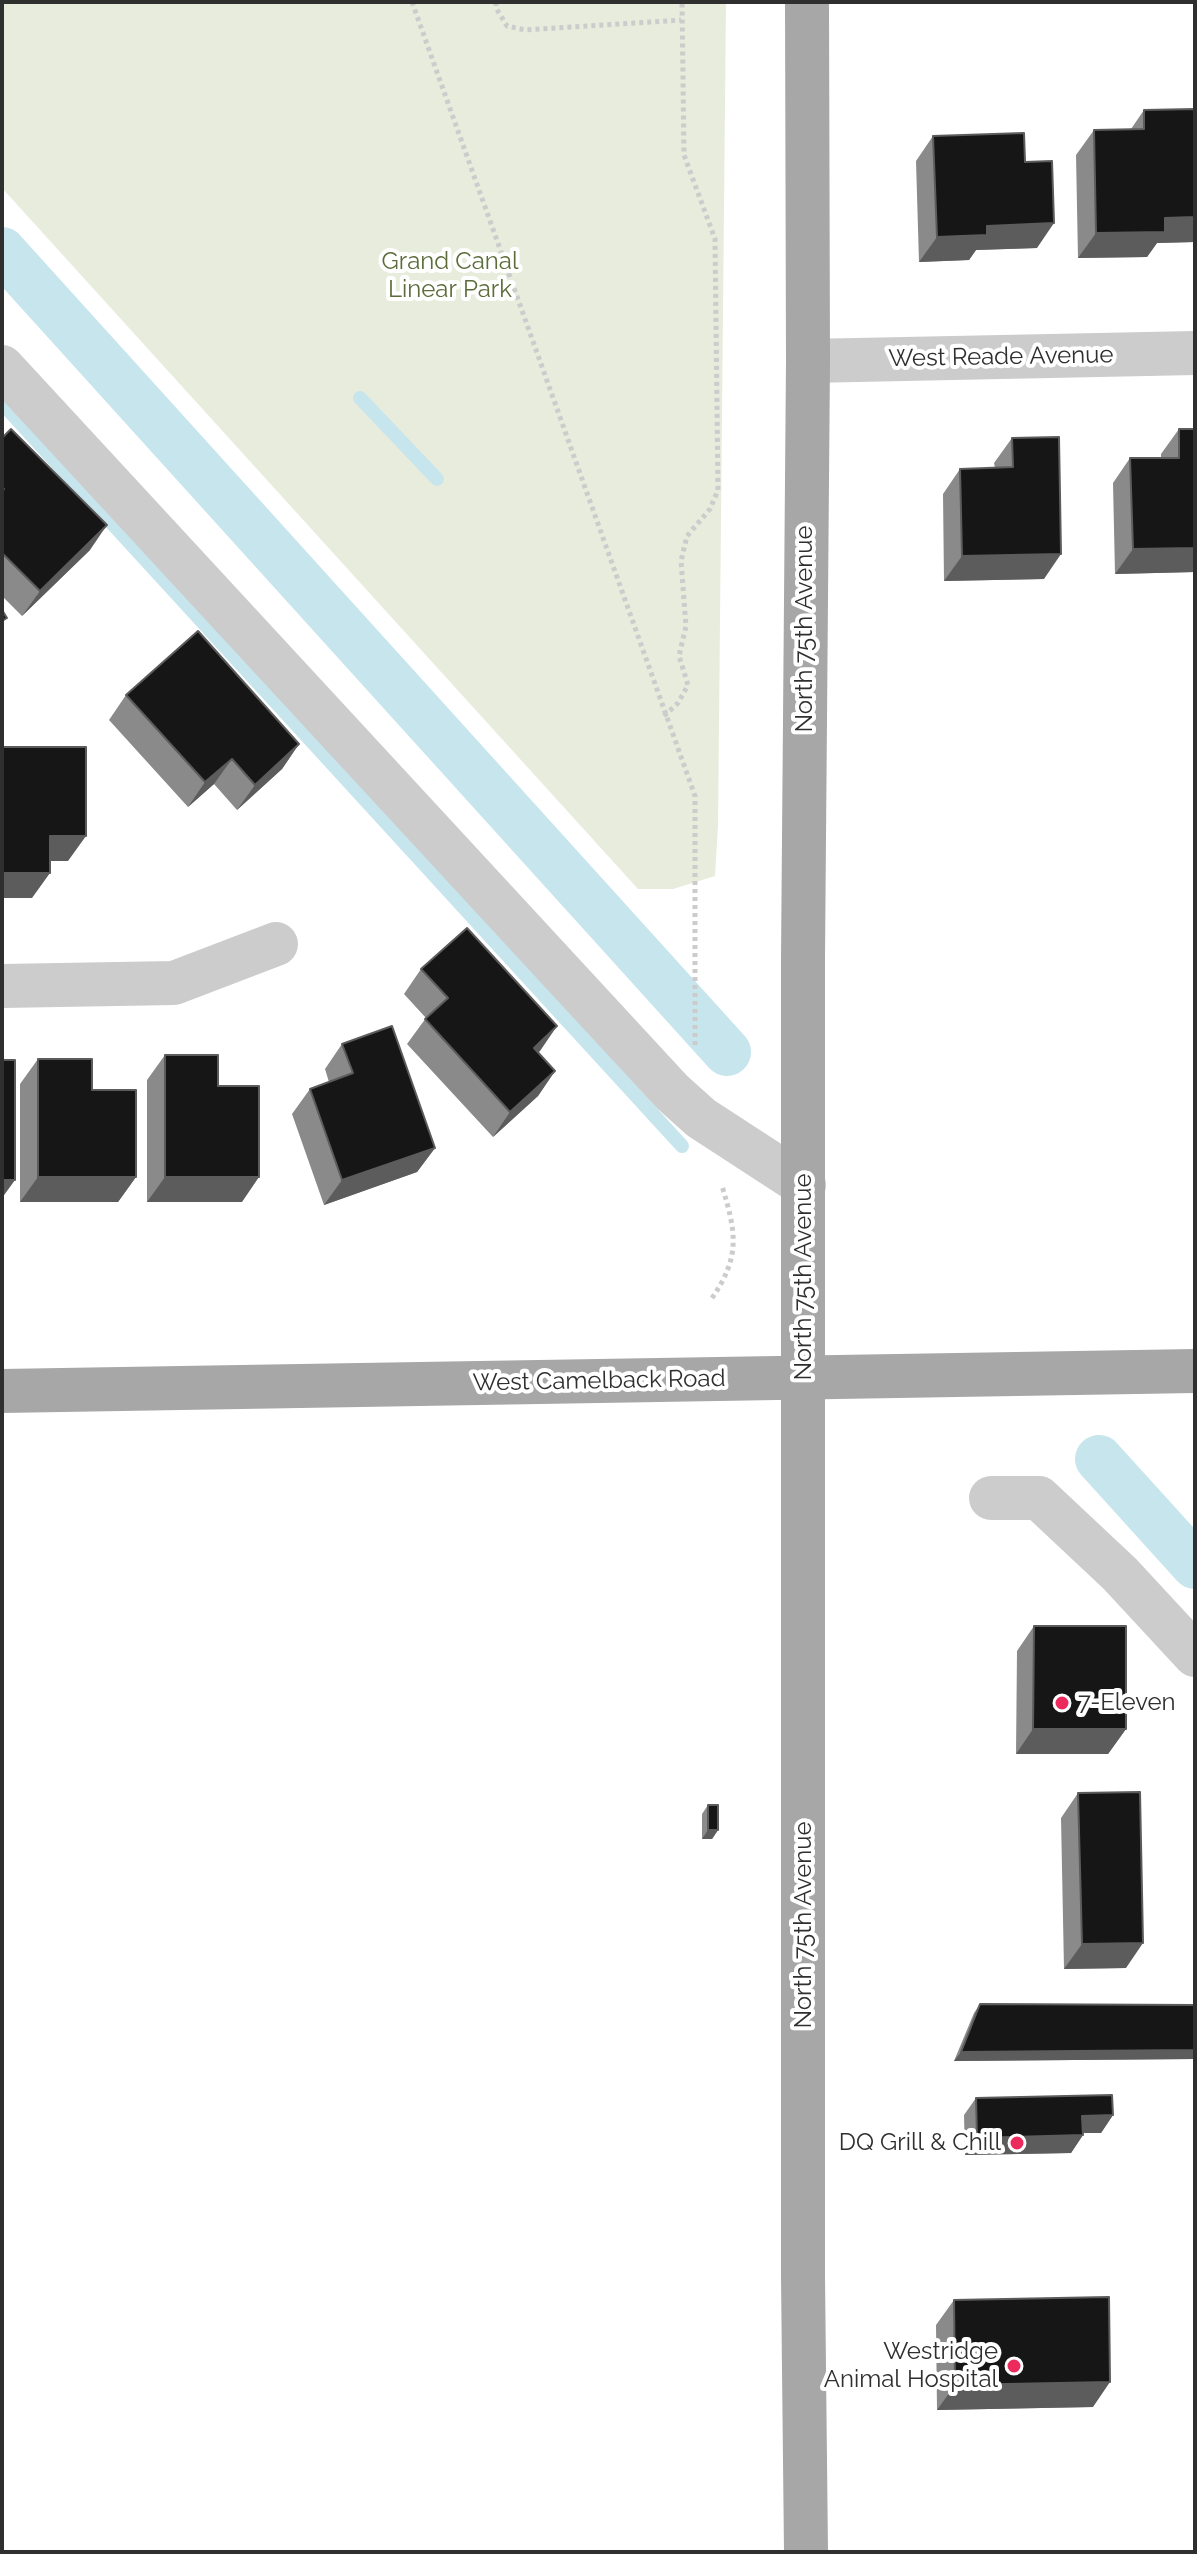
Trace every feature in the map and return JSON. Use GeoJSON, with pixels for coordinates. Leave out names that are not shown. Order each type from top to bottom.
{"type":"FeatureCollection","features":[{"type":"Feature","properties":{"kind":"main road","name":"North 75th Avenue"},"geometry":{"type":"LineString","coordinates":[[806,2552],[803,2277],[803,957],[808,361],[807,2]]}},
{"type":"Feature","properties":{"kind":"main road","name":"West Camelback Road"},"geometry":{"type":"LineString","coordinates":[[2,1391],[1195,1371]]}},
{"type":"Feature","properties":{"kind":"street","name":"West Reade Avenue"},"geometry":{"type":"LineString","coordinates":[[808,361],[1195,353]]}},
{"type":"Feature","properties":{"kind":"street"},"geometry":{"type":"LineString","coordinates":[[2,367],[672,1092],[701,1118],[804,1185]]}},
{"type":"Feature","properties":{"kind":"street"},"geometry":{"type":"LineString","coordinates":[[2,986],[174,983],[276,944]]}},
{"type":"Feature","properties":{"kind":"street"},"geometry":{"type":"LineString","coordinates":[[991,1498],[1039,1498],[1120,1574],[1195,1655]]}},
{"type":"Feature","properties":{"kind":"path"},"geometry":{"type":"LineString","coordinates":[[412,2],[695,796],[695,1060]]}},
{"type":"Feature","properties":{"kind":"path"},"geometry":{"type":"LineString","coordinates":[[496,2],[496,8],[507,26],[525,30],[681,20]]}},
{"type":"Feature","properties":{"kind":"path"},"geometry":{"type":"LineString","coordinates":[[664,716],[678,703],[688,685],[679,656],[686,626],[681,561],[687,536],[710,509],[718,490],[715,239],[684,155],[682,2]]}},
{"type":"Feature","properties":{"kind":"path"},"geometry":{"type":"LineString","coordinates":[[701,1118],[733,1221],[735,1250],[721,1285],[712,1298]]}},
{"type":"Feature","properties":{"kind":"green space","name":"Grand Canal Linear Park"},"geometry":{"type":"Polygon","coordinates":[[[2,2],[726,2],[715,876],[673,889],[638,889],[2,188],[2,2]]]}},
{"type":"Feature","properties":{"kind":"building"},"geometry":{"type":"Polygon","coordinates":[[[1195,109],[1195,217],[1165,218],[1165,232],[1096,233],[1094,130],[1144,129],[1144,110],[1195,109]]]}},
{"type":"Feature","properties":{"kind":"building"},"geometry":{"type":"Polygon","coordinates":[[[1024,133],[1025,162],[1052,161],[1054,223],[987,226],[987,235],[937,237],[933,136],[1024,133]]]}},
{"type":"Feature","properties":{"kind":"building"},"geometry":{"type":"Polygon","coordinates":[[[11,429],[107,525],[40,591],[2,553],[2,438],[11,429]]]}},
{"type":"Feature","properties":{"kind":"building"},"geometry":{"type":"Polygon","coordinates":[[[1179,429],[1195,429],[1195,548],[1133,549],[1130,458],[1179,458],[1179,429]]]}},
{"type":"Feature","properties":{"kind":"building"},"geometry":{"type":"Polygon","coordinates":[[[1059,437],[1061,554],[962,556],[960,469],[1013,467],[1012,438],[1059,437]]]}},
{"type":"Feature","properties":{"kind":"building"},"geometry":{"type":"Polygon","coordinates":[[[198,631],[299,744],[255,785],[232,759],[205,782],[126,695],[198,631]]]}},
{"type":"Feature","properties":{"kind":"building"},"geometry":{"type":"Polygon","coordinates":[[[2,747],[86,747],[86,836],[50,836],[50,873],[2,873],[2,747]]]}},
{"type":"Feature","properties":{"kind":"building"},"geometry":{"type":"Polygon","coordinates":[[[467,928],[557,1026],[534,1048],[555,1071],[510,1112],[425,1019],[448,998],[421,969],[467,928]]]}},
{"type":"Feature","properties":{"kind":"building"},"geometry":{"type":"Polygon","coordinates":[[[392,1026],[435,1148],[342,1180],[310,1089],[353,1073],[342,1044],[392,1026]]]}},
{"type":"Feature","properties":{"kind":"building"},"geometry":{"type":"Polygon","coordinates":[[[165,1055],[218,1055],[218,1086],[259,1086],[259,1177],[165,1177],[165,1055]]]}},
{"type":"Feature","properties":{"kind":"building"},"geometry":{"type":"Polygon","coordinates":[[[38,1059],[92,1059],[92,1090],[136,1090],[136,1177],[38,1177],[38,1059]]]}},
{"type":"Feature","properties":{"kind":"building"},"geometry":{"type":"Polygon","coordinates":[[[2,1060],[15,1060],[15,1180],[2,1180],[2,1060]]]}},
{"type":"Feature","properties":{"kind":"building","name":"7-Eleven"},"geometry":{"type":"Polygon","coordinates":[[[1034,1626],[1126,1626],[1126,1729],[1033,1729],[1034,1626]]]}},
{"type":"Feature","properties":{"kind":"building"},"geometry":{"type":"Polygon","coordinates":[[[1140,1792],[1143,1943],[1082,1944],[1078,1793],[1140,1792]]]}},
{"type":"Feature","properties":{"kind":"building"},"geometry":{"type":"Polygon","coordinates":[[[708,1805],[718,1805],[718,1830],[708,1830],[708,1805]]]}},
{"type":"Feature","properties":{"kind":"building"},"geometry":{"type":"Polygon","coordinates":[[[980,2004],[1195,2005],[1195,2050],[961,2052],[980,2004]]]}},
{"type":"Feature","properties":{"kind":"building"},"geometry":{"type":"Polygon","coordinates":[[[1112,2095],[1113,2115],[1082,2116],[1083,2135],[977,2138],[976,2098],[1112,2095]]]}},
{"type":"Feature","properties":{"kind":"building","name":"Westridge Animal Hospital"},"geometry":{"type":"Polygon","coordinates":[[[1109,2297],[1110,2382],[955,2385],[954,2300],[1109,2297]]]}},
{"type":"Feature","properties":{"kind":"waterway"},"geometry":{"type":"LineString","coordinates":[[2,251],[727,1052]]}},
{"type":"Feature","properties":{"kind":"waterway"},"geometry":{"type":"LineString","coordinates":[[360,398],[437,479]]}},
{"type":"Feature","properties":{"kind":"waterway"},"geometry":{"type":"LineString","coordinates":[[2,403],[682,1146]]}},
{"type":"Feature","properties":{"kind":"waterway"},"geometry":{"type":"LineString","coordinates":[[1099,1459],[1195,1565]]}},
{"type":"Feature","properties":{"kind":"place","name":"7-Eleven"},"geometry":{"type":"Point","coordinates":[1062,1703]}},
{"type":"Feature","properties":{"kind":"place","name":"DQ Grill & Chill"},"geometry":{"type":"Point","coordinates":[1017,2143]}},
{"type":"Feature","properties":{"kind":"place","name":"Westridge Animal Hospital"},"geometry":{"type":"Point","coordinates":[1014,2366]}}]}
